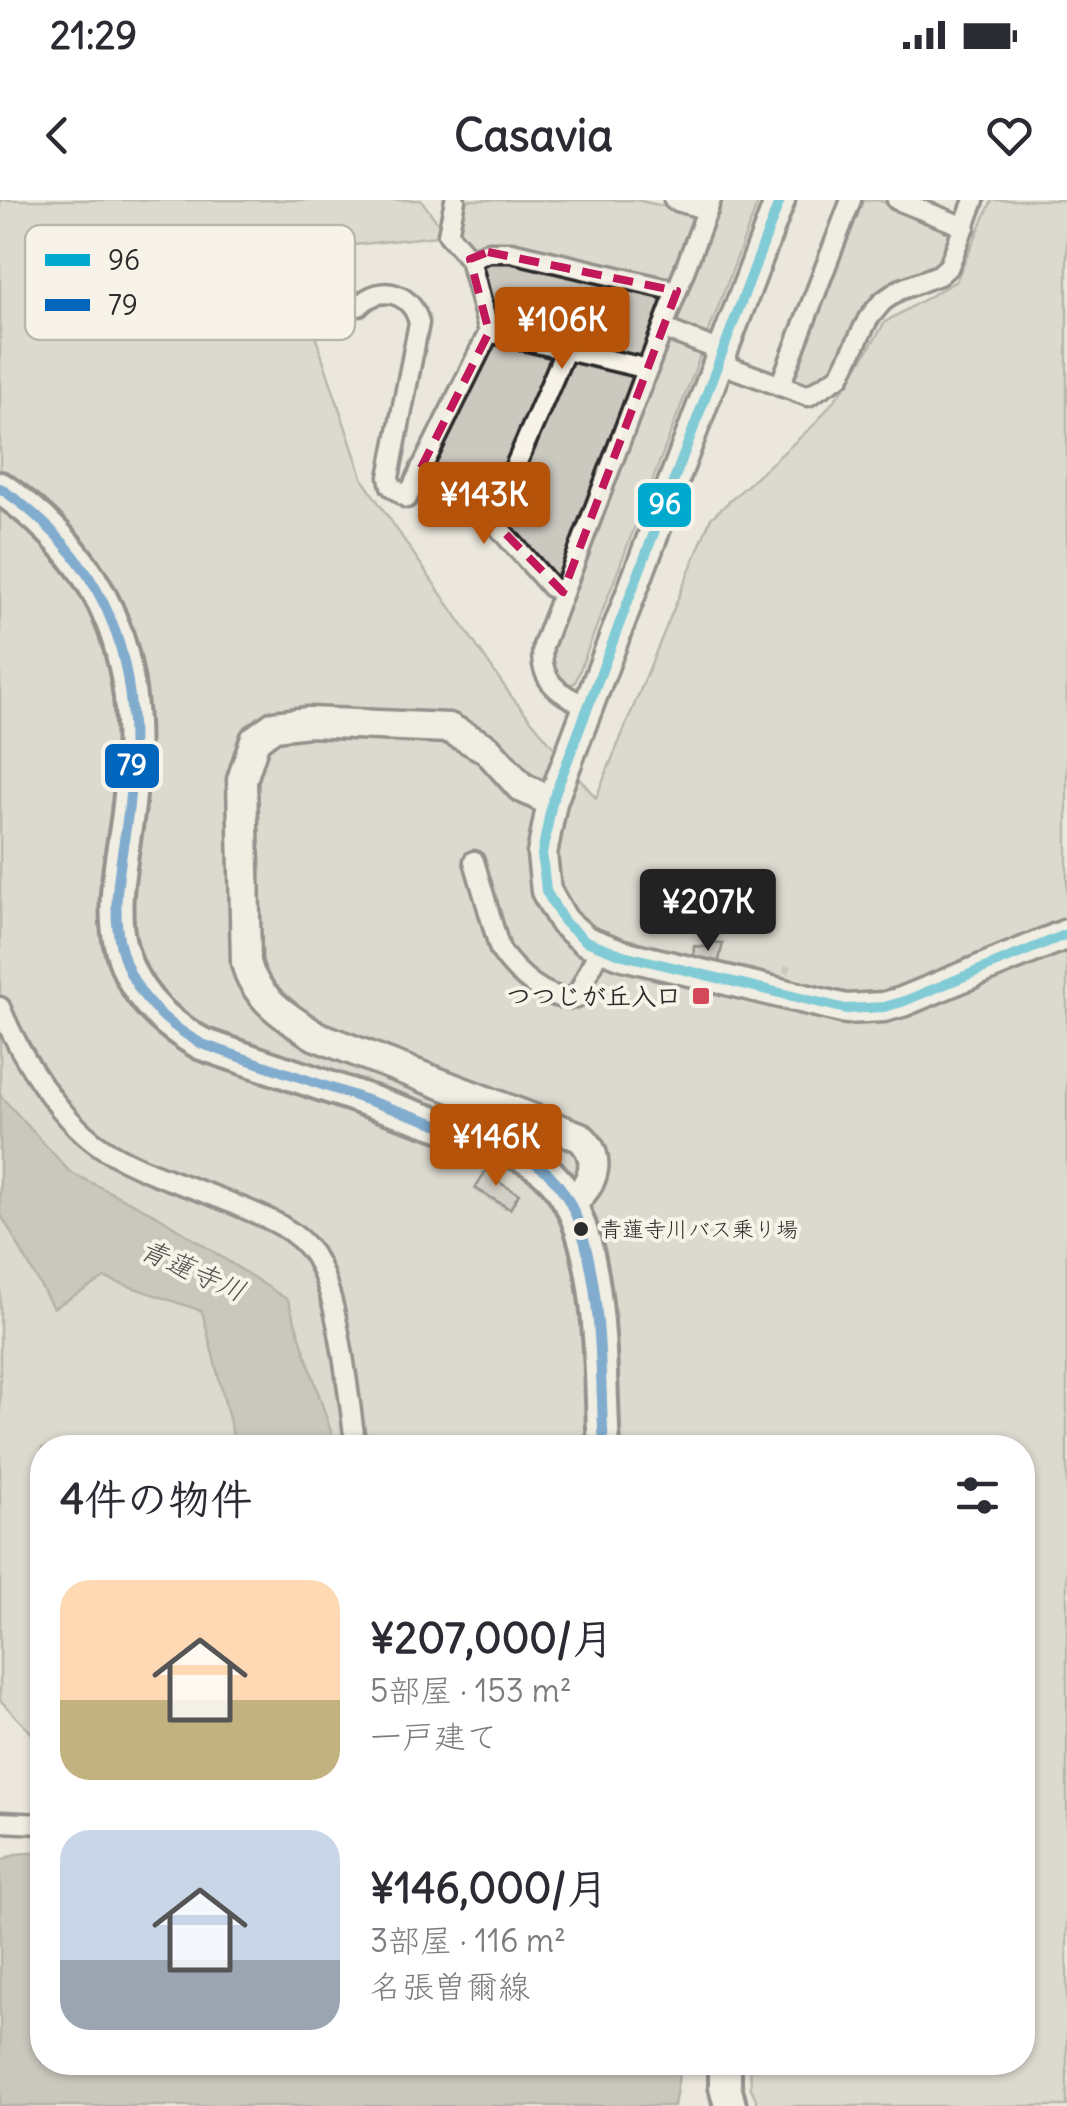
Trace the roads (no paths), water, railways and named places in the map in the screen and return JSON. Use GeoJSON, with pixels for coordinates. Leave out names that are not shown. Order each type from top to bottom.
{"type":"FeatureCollection","features":[{"type":"Feature","properties":{"kind":"main road"},"geometry":{"type":"LineString","coordinates":[[0,488],[40,517],[65,542],[110,616],[124,656],[133,730],[130,801],[116,910],[121,948],[142,993],[174,1027],[202,1044],[516,1152],[550,1175],[572,1202],[590,1266],[603,1435]]}},
{"type":"Feature","properties":{"kind":"main road"},"geometry":{"type":"LineString","coordinates":[[725,2075],[730,2106]]}},
{"type":"Feature","properties":{"kind":"street"},"geometry":{"type":"LineString","coordinates":[[359,306],[371,296],[390,293],[407,300],[420,323],[390,478],[391,486],[406,498],[489,332],[470,260],[448,234],[455,200]]}},
{"type":"Feature","properties":{"kind":"street"},"geometry":{"type":"LineString","coordinates":[[588,706],[556,690],[544,669],[543,646],[710,205],[674,200]]}},
{"type":"Feature","properties":{"kind":"street"},"geometry":{"type":"LineString","coordinates":[[780,200],[552,802],[542,854],[546,891],[564,922],[600,948],[823,1004],[865,1009],[902,1002],[1067,934]]}},
{"type":"Feature","properties":{"kind":"street"},"geometry":{"type":"LineString","coordinates":[[780,386],[850,200]]}},
{"type":"Feature","properties":{"kind":"street"},"geometry":{"type":"LineString","coordinates":[[898,200],[965,226]]}},
{"type":"Feature","properties":{"kind":"street"},"geometry":{"type":"LineString","coordinates":[[670,332],[808,396],[840,376],[874,310],[898,290],[944,271],[953,260],[974,200]]}},
{"type":"Feature","properties":{"kind":"street"},"geometry":{"type":"LineString","coordinates":[[470,260],[488,252],[512,252],[677,291]]}},
{"type":"Feature","properties":{"kind":"street"},"geometry":{"type":"LineString","coordinates":[[489,332],[648,369]]}},
{"type":"Feature","properties":{"kind":"street"},"geometry":{"type":"LineString","coordinates":[[492,520],[566,349]]}},
{"type":"Feature","properties":{"kind":"street"},"geometry":{"type":"LineString","coordinates":[[421,468],[492,520],[551,586],[563,592]]}},
{"type":"Feature","properties":{"kind":"street"},"geometry":{"type":"LineString","coordinates":[[552,802],[520,787],[487,750],[449,728],[308,722],[274,726],[255,740],[242,780],[246,962],[253,984],[288,1018],[316,1036],[580,1136],[594,1156],[594,1168],[590,1181],[572,1202]]}},
{"type":"Feature","properties":{"kind":"street"},"geometry":{"type":"LineString","coordinates":[[474,861],[500,950],[530,981],[564,999],[576,998],[600,948]]}},
{"type":"Feature","properties":{"kind":"street"},"geometry":{"type":"LineString","coordinates":[[0,1007],[22,1053],[47,1090],[96,1144],[138,1167],[270,1220],[286,1228],[309,1249],[331,1296],[354,1435]]}},
{"type":"Feature","properties":{"kind":"street"},"geometry":{"type":"LineString","coordinates":[[0,1822],[30,1823]]}},
{"type":"Feature","properties":{"kind":"water","name":"青蓮寺川"},"geometry":{"type":"Polygon","coordinates":[[[0,1095],[70,1172],[158,1216],[288,1300],[332,1435],[233,1435],[202,1311],[105,1278],[53,1308],[0,1213],[0,1095]]]}},
{"type":"Feature","properties":{"kind":"water"},"geometry":{"type":"Polygon","coordinates":[[[30,1853],[30,2075],[679,2075],[674,2106],[0,2106],[0,1861],[30,1853]]]}},
{"type":"Feature","properties":{"kind":"place","name":"つつじが丘入口"},"geometry":{"type":"Point","coordinates":[701,996]}},
{"type":"Feature","properties":{"kind":"place","name":"青蓮寺川バス乗り場"},"geometry":{"type":"Point","coordinates":[581,1229]}}]}
